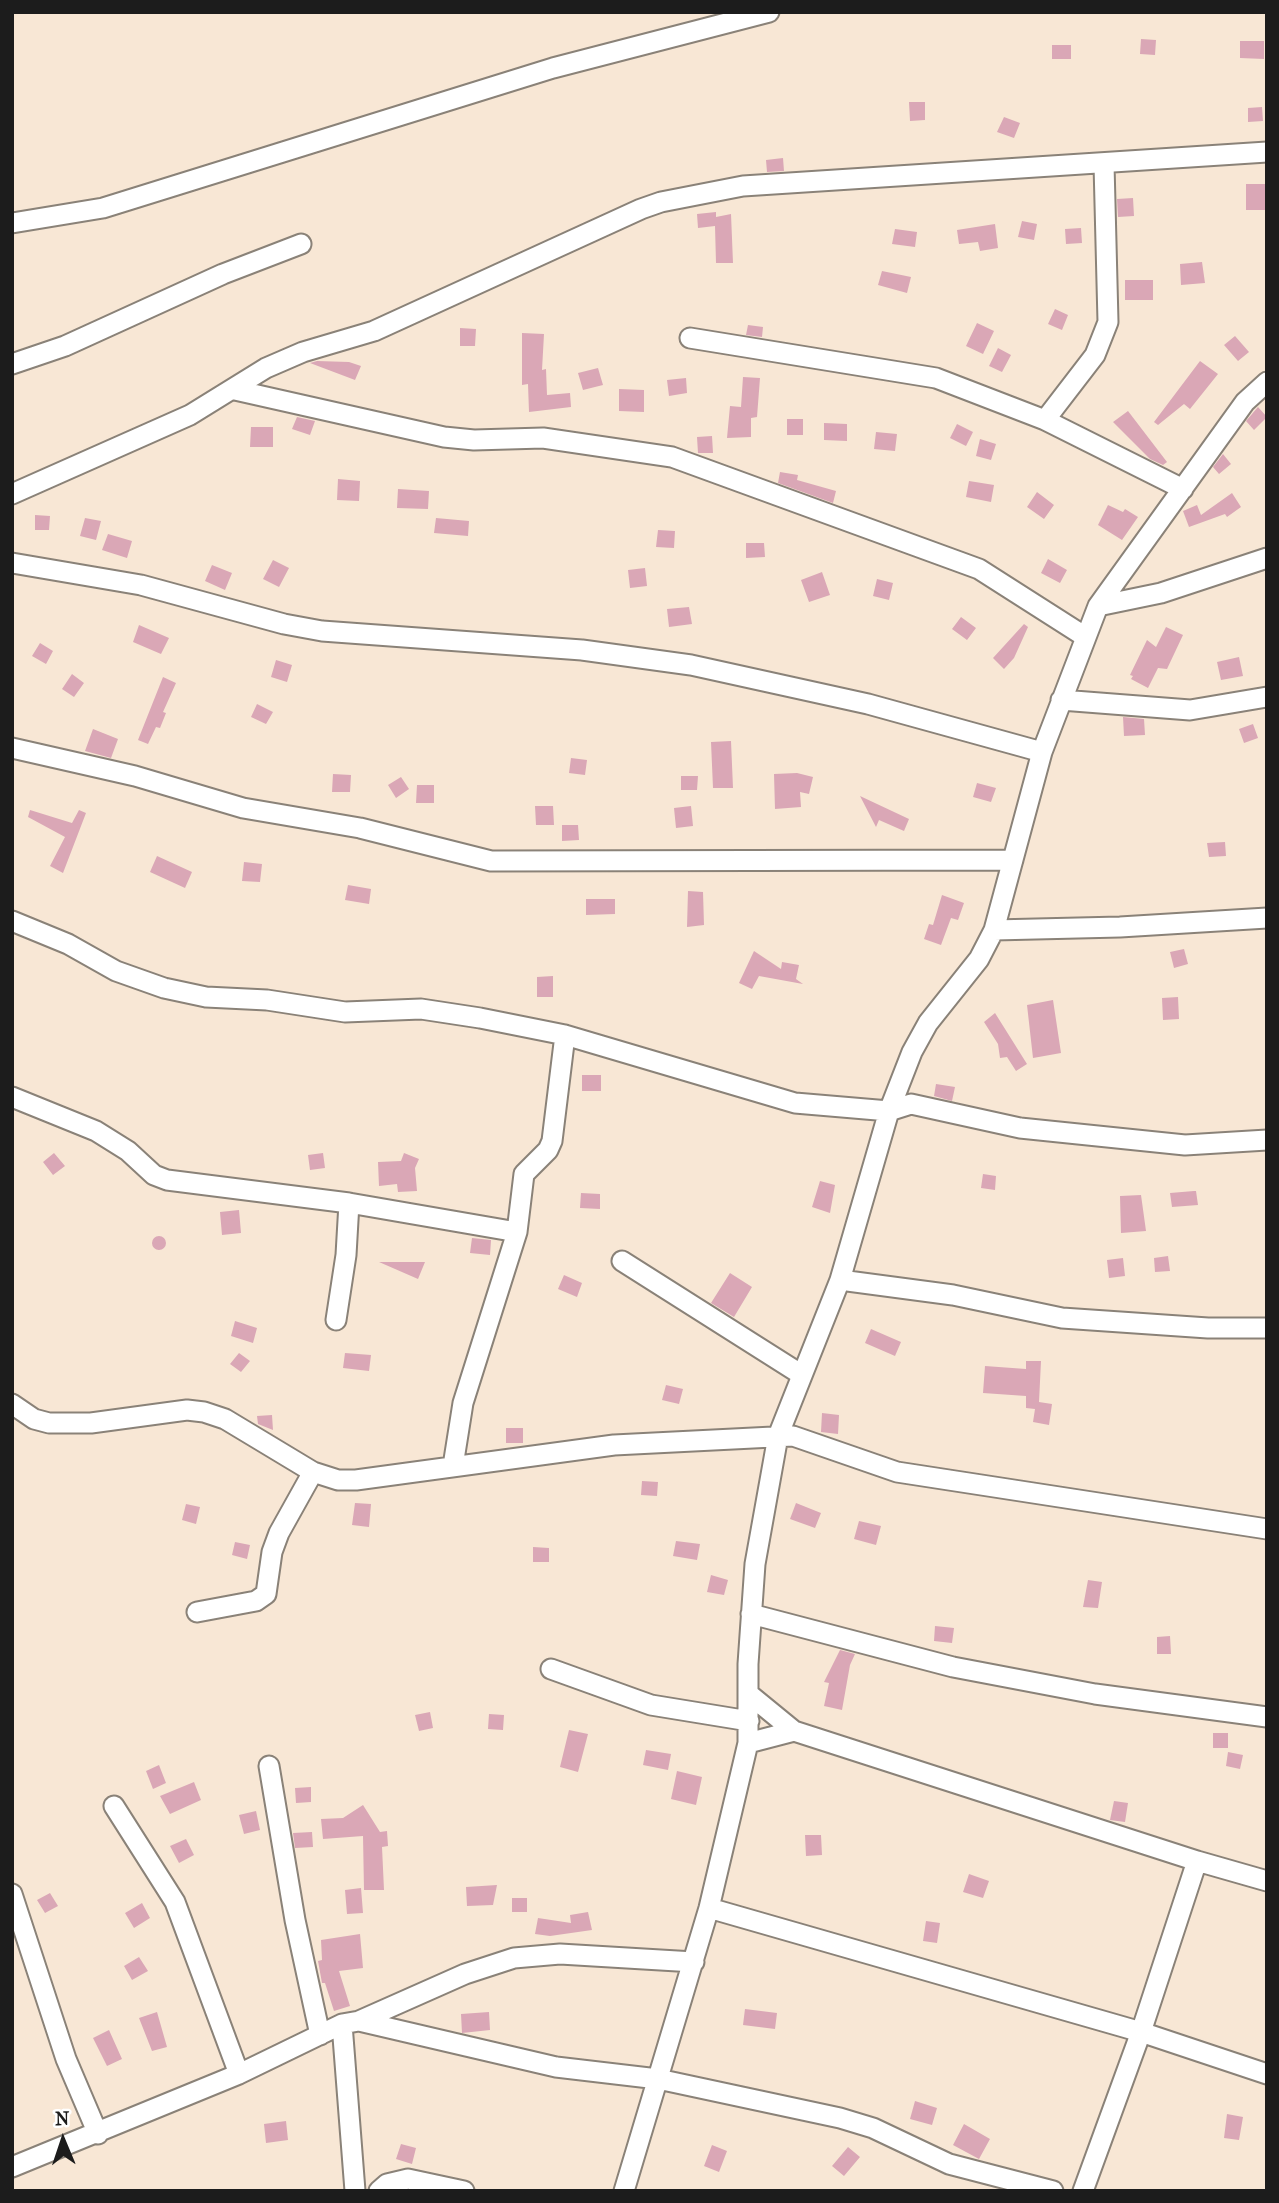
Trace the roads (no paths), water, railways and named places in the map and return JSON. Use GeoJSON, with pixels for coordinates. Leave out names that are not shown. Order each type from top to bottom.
{"type":"FeatureCollection","features":[{"type":"Feature","properties":{"kind":"street"},"geometry":{"type":"LineString","coordinates":[[12,223],[103,208],[553,68],[769,12]]}},
{"type":"Feature","properties":{"kind":"street"},"geometry":{"type":"LineString","coordinates":[[12,494],[190,415],[279,362],[374,331],[629,214],[661,202],[743,186],[1267,152]]}},
{"type":"Feature","properties":{"kind":"street"},"geometry":{"type":"LineString","coordinates":[[1045,420],[1095,355],[1108,323],[1104,164]]}},
{"type":"Feature","properties":{"kind":"street"},"geometry":{"type":"LineString","coordinates":[[12,364],[65,346],[223,274],[300,244]]}},
{"type":"Feature","properties":{"kind":"street"},"geometry":{"type":"LineString","coordinates":[[690,338],[936,378],[1045,420],[1183,489]]}},
{"type":"Feature","properties":{"kind":"street"},"geometry":{"type":"LineString","coordinates":[[624,2191],[709,1908],[748,1743],[755,1564],[778,1436],[840,1280],[889,1111],[912,1052],[928,1024],[979,959],[994,930],[1042,752],[1084,636],[1098,606],[1245,402],[1267,382]]}},
{"type":"Feature","properties":{"kind":"street"},"geometry":{"type":"LineString","coordinates":[[235,390],[444,437],[474,440],[542,438],[672,457],[979,569],[1084,636]]}},
{"type":"Feature","properties":{"kind":"street"},"geometry":{"type":"LineString","coordinates":[[1098,606],[1161,593],[1267,558]]}},
{"type":"Feature","properties":{"kind":"street"},"geometry":{"type":"LineString","coordinates":[[12,564],[141,585],[322,631],[582,650],[678,663],[868,704],[1042,752]]}},
{"type":"Feature","properties":{"kind":"street"},"geometry":{"type":"LineString","coordinates":[[1061,700],[1190,710],[1267,697]]}},
{"type":"Feature","properties":{"kind":"street"},"geometry":{"type":"LineString","coordinates":[[12,748],[135,776],[243,808],[360,828],[491,861],[1013,860]]}},
{"type":"Feature","properties":{"kind":"street"},"geometry":{"type":"LineString","coordinates":[[994,930],[1120,927],[1267,918]]}},
{"type":"Feature","properties":{"kind":"street"},"geometry":{"type":"LineString","coordinates":[[12,921],[68,944],[128,976],[206,997],[267,1000],[345,1012],[421,1009],[565,1035],[795,1103],[889,1111],[911,1104],[1020,1128],[1185,1145],[1267,1140]]}},
{"type":"Feature","properties":{"kind":"street"},"geometry":{"type":"LineString","coordinates":[[453,1466],[463,1403],[517,1232],[524,1174],[548,1150],[552,1141],[565,1035]]}},
{"type":"Feature","properties":{"kind":"street"},"geometry":{"type":"LineString","coordinates":[[12,1097],[96,1131],[128,1151],[154,1175],[167,1180],[349,1203],[517,1232]]}},
{"type":"Feature","properties":{"kind":"street"},"geometry":{"type":"LineString","coordinates":[[336,1320],[346,1255],[349,1203]]}},
{"type":"Feature","properties":{"kind":"street"},"geometry":{"type":"LineString","coordinates":[[622,1261],[802,1375]]}},
{"type":"Feature","properties":{"kind":"street"},"geometry":{"type":"LineString","coordinates":[[840,1280],[953,1295],[1062,1318],[1208,1328],[1267,1328]]}},
{"type":"Feature","properties":{"kind":"street"},"geometry":{"type":"LineString","coordinates":[[12,1405],[34,1419],[49,1423],[91,1423],[187,1410],[204,1412],[225,1419],[313,1472],[338,1480],[356,1480],[614,1445],[778,1436],[806,1440],[897,1472],[1267,1529]]}},
{"type":"Feature","properties":{"kind":"street"},"geometry":{"type":"LineString","coordinates":[[197,1612],[256,1601],[266,1594],[272,1552],[279,1533],[313,1472]]}},
{"type":"Feature","properties":{"kind":"street"},"geometry":{"type":"LineString","coordinates":[[751,1614],[953,1667],[1095,1694],[1267,1717]]}},
{"type":"Feature","properties":{"kind":"street"},"geometry":{"type":"LineString","coordinates":[[551,1668],[650,1705],[749,1721]]}},
{"type":"Feature","properties":{"kind":"street"},"geometry":{"type":"LineString","coordinates":[[750,1695],[794,1731],[1267,1881]]}},
{"type":"Feature","properties":{"kind":"street"},"geometry":{"type":"LineString","coordinates":[[748,1743],[794,1731]]}},
{"type":"Feature","properties":{"kind":"street"},"geometry":{"type":"LineString","coordinates":[[269,1766],[295,1920],[320,2035]]}},
{"type":"Feature","properties":{"kind":"street"},"geometry":{"type":"LineString","coordinates":[[114,1806],[175,1902],[239,2074]]}},
{"type":"Feature","properties":{"kind":"street"},"geometry":{"type":"LineString","coordinates":[[1083,2191],[1141,2032],[1197,1861]]}},
{"type":"Feature","properties":{"kind":"street"},"geometry":{"type":"LineString","coordinates":[[12,1894],[66,2059],[98,2134]]}},
{"type":"Feature","properties":{"kind":"street"},"geometry":{"type":"LineString","coordinates":[[709,1908],[1141,2032],[1267,2074]]}},
{"type":"Feature","properties":{"kind":"street"},"geometry":{"type":"LineString","coordinates":[[12,2167],[239,2074],[320,2035],[465,1973],[535,1954],[694,1962]]}},
{"type":"Feature","properties":{"kind":"street"},"geometry":{"type":"LineString","coordinates":[[351,2022],[556,2067],[658,2079],[841,2118],[873,2128],[949,2164],[1053,2191]]}},
{"type":"Feature","properties":{"kind":"street"},"geometry":{"type":"LineString","coordinates":[[351,2022],[355,2191]]}},
{"type":"Feature","properties":{"kind":"street"},"geometry":{"type":"LineString","coordinates":[[379,2191],[387,2184],[408,2179],[464,2191]]}}]}
